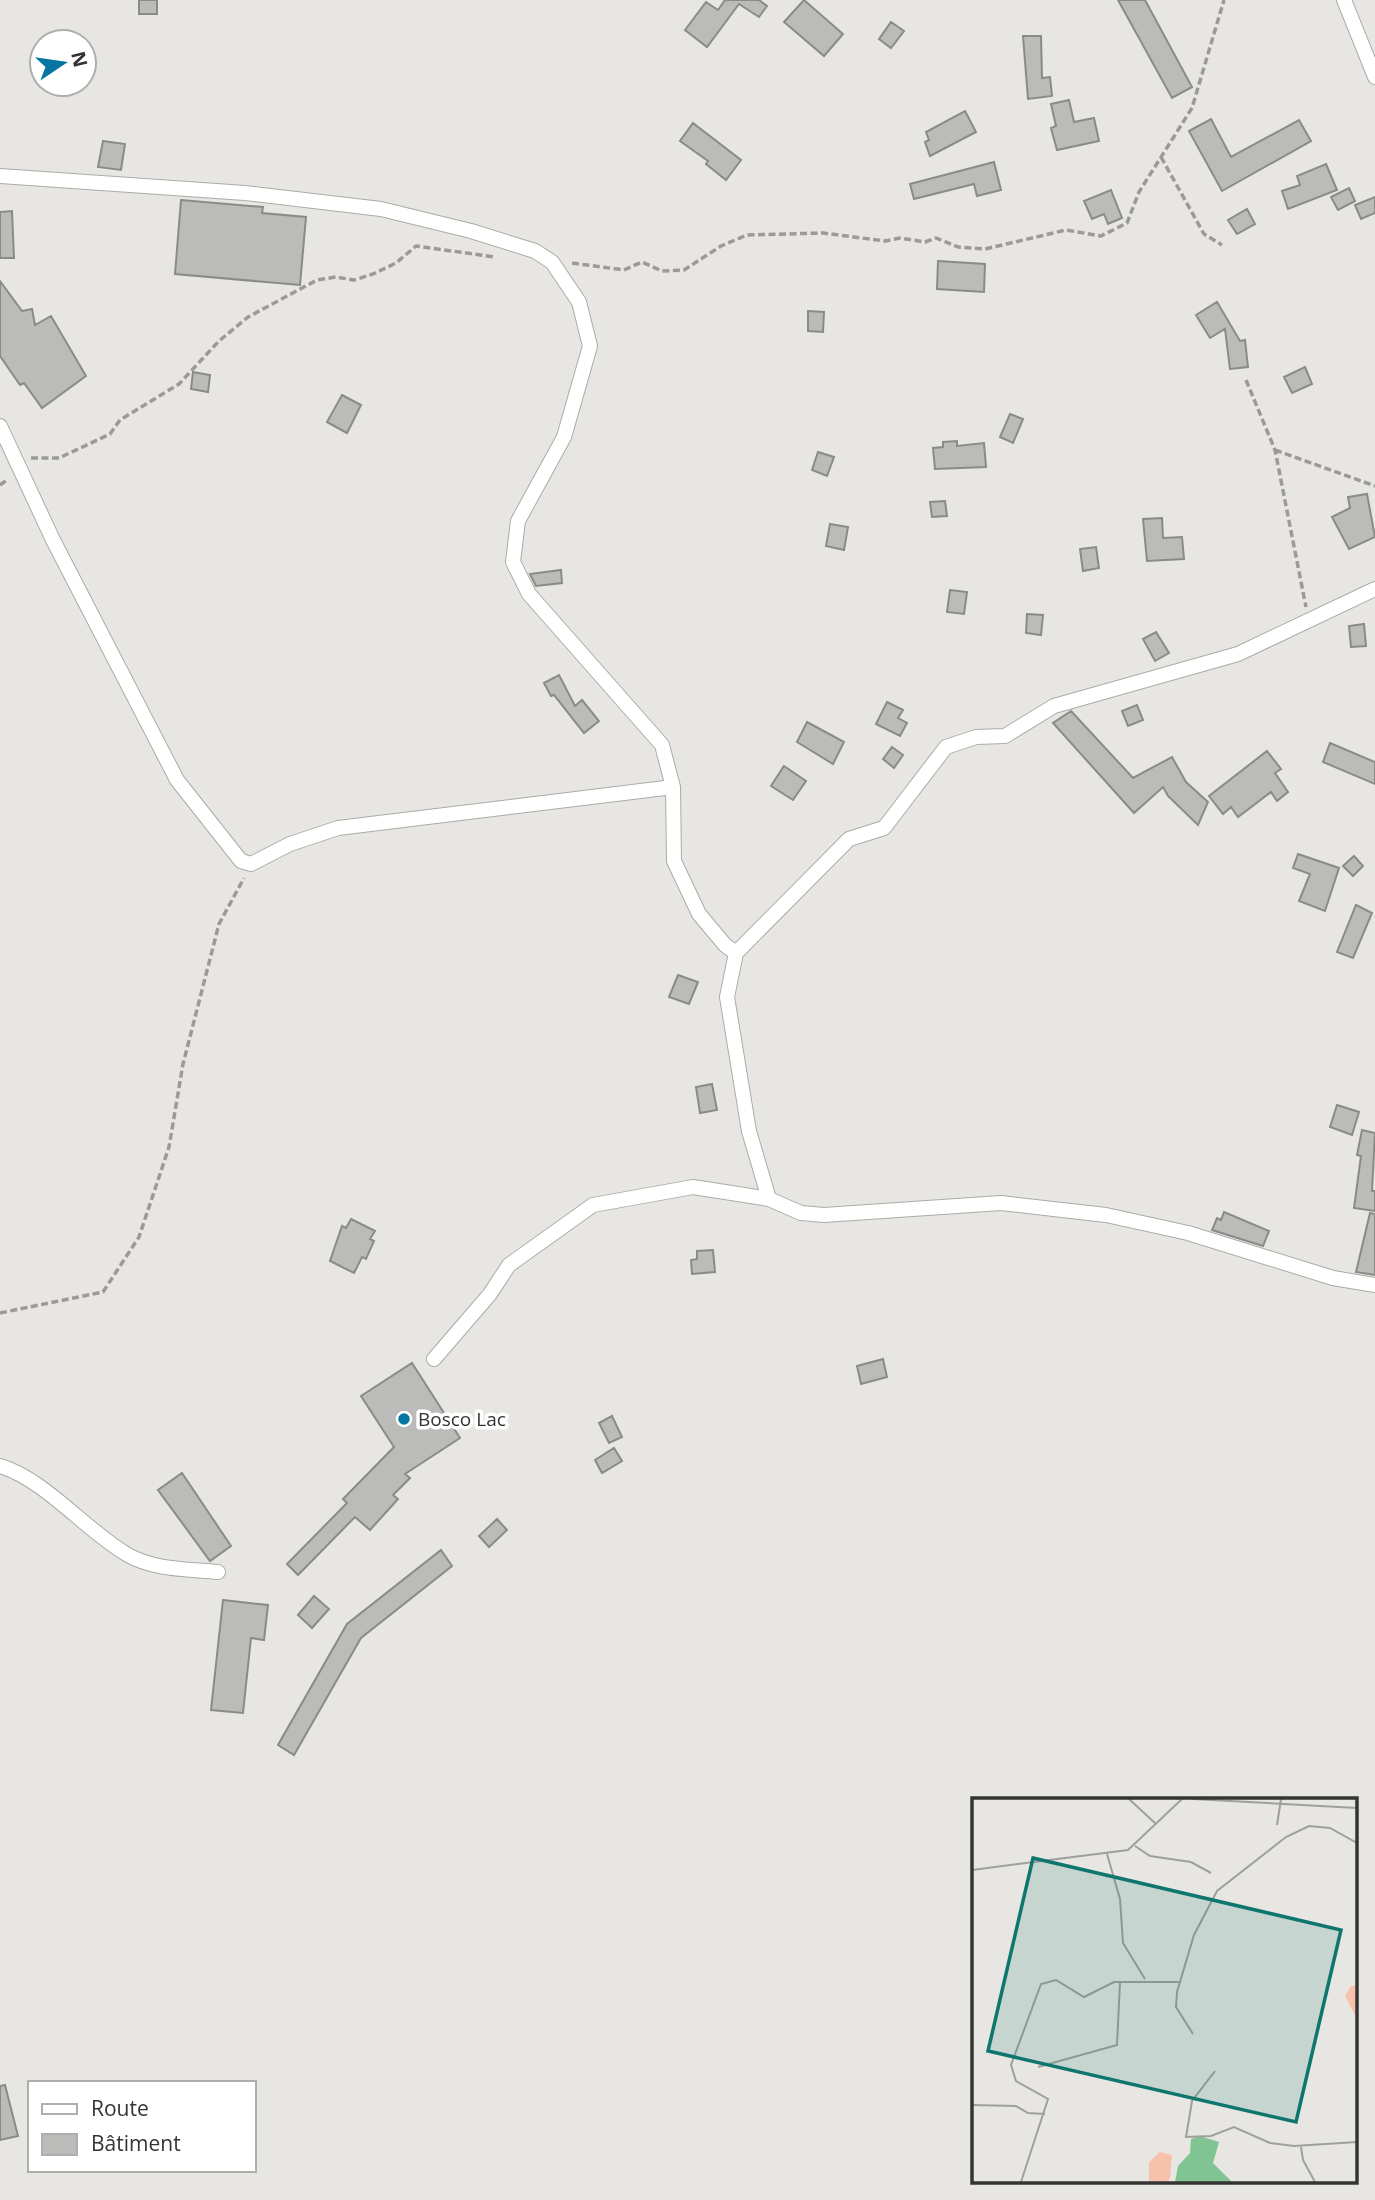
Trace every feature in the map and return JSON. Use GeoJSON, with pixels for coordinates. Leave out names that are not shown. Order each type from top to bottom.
{"type":"FeatureCollection","features":[{"type":"Feature","properties":{"kind":"street"},"geometry":{"type":"LineString","coordinates":[[1344,0],[1375,78]]}},
{"type":"Feature","properties":{"kind":"street"},"geometry":{"type":"LineString","coordinates":[[0,176],[245,193],[381,209],[535,251],[552,262],[579,302],[590,346],[564,437],[518,521],[513,562],[529,594],[662,746],[673,787],[674,861],[699,914],[725,945],[736,953]]}},
{"type":"Feature","properties":{"kind":"street"},"geometry":{"type":"LineString","coordinates":[[0,426],[53,540],[177,780],[241,861],[251,864],[290,844],[338,828],[673,787]]}},
{"type":"Feature","properties":{"kind":"street"},"geometry":{"type":"LineString","coordinates":[[769,1199],[749,1131],[727,997],[736,953],[849,839],[884,828],[946,747],[976,737],[1004,736],[1054,706],[1238,654],[1375,589]]}},
{"type":"Feature","properties":{"kind":"street"},"geometry":{"type":"LineString","coordinates":[[434,1359],[490,1294],[509,1265],[593,1205],[693,1187],[769,1199],[801,1213],[824,1215],[1001,1203],[1106,1215],[1188,1233],[1333,1278],[1375,1285]]}},
{"type":"Feature","properties":{"kind":"street"},"geometry":{"type":"LineString","coordinates":[[0,1466],[37,1487],[127,1555],[162,1566],[218,1572]]}},
{"type":"Feature","properties":{"kind":"path"},"geometry":{"type":"LineString","coordinates":[[552,262],[598,264],[624,270],[642,262],[662,271],[684,270],[721,246],[747,235],[823,233],[885,241],[900,238],[925,242],[936,238],[958,247],[985,249],[1066,230],[1101,236],[1128,223],[1139,192],[1192,108],[1224,0]]}},
{"type":"Feature","properties":{"kind":"path"},"geometry":{"type":"LineString","coordinates":[[1161,156],[1168,163],[1177,189],[1191,206],[1205,234],[1222,245]]}},
{"type":"Feature","properties":{"kind":"path"},"geometry":{"type":"LineString","coordinates":[[0,485],[27,458],[59,458],[110,434],[120,420],[179,384],[219,341],[248,317],[317,280],[336,277],[354,280],[373,274],[396,263],[416,246],[505,258]]}},
{"type":"Feature","properties":{"kind":"path"},"geometry":{"type":"LineString","coordinates":[[1246,380],[1275,450],[1309,622]]}},
{"type":"Feature","properties":{"kind":"path"},"geometry":{"type":"LineString","coordinates":[[1275,450],[1375,485]]}},
{"type":"Feature","properties":{"kind":"path"},"geometry":{"type":"LineString","coordinates":[[0,1313],[103,1292],[139,1237],[169,1147],[183,1064],[219,925],[251,864]]}},
{"type":"Feature","properties":{"kind":"building"},"geometry":{"type":"Polygon","coordinates":[[[139,0],[157,0],[157,14],[139,14],[139,0]]]}},
{"type":"Feature","properties":{"kind":"building"},"geometry":{"type":"Polygon","coordinates":[[[725,0],[759,0],[767,6],[759,17],[739,4],[707,47],[685,30],[706,2],[718,10],[725,0]]]}},
{"type":"Feature","properties":{"kind":"building"},"geometry":{"type":"Polygon","coordinates":[[[804,0],[843,34],[824,56],[784,22],[804,0]]]}},
{"type":"Feature","properties":{"kind":"building"},"geometry":{"type":"Polygon","coordinates":[[[1118,0],[1145,0],[1192,87],[1172,98],[1118,0]]]}},
{"type":"Feature","properties":{"kind":"building"},"geometry":{"type":"Polygon","coordinates":[[[891,22],[904,31],[891,48],[879,39],[891,22]]]}},
{"type":"Feature","properties":{"kind":"building"},"geometry":{"type":"Polygon","coordinates":[[[1023,36],[1041,36],[1042,78],[1050,77],[1052,96],[1028,99],[1023,36]]]}},
{"type":"Feature","properties":{"kind":"building"},"geometry":{"type":"Polygon","coordinates":[[[1069,100],[1074,122],[1094,118],[1099,141],[1057,150],[1051,128],[1056,126],[1051,104],[1069,100]]]}},
{"type":"Feature","properties":{"kind":"building"},"geometry":{"type":"Polygon","coordinates":[[[965,111],[976,132],[930,156],[925,142],[929,140],[926,132],[965,111]]]}},
{"type":"Feature","properties":{"kind":"building"},"geometry":{"type":"Polygon","coordinates":[[[1211,119],[1231,157],[1299,120],[1311,141],[1222,191],[1189,131],[1211,119]]]}},
{"type":"Feature","properties":{"kind":"building"},"geometry":{"type":"Polygon","coordinates":[[[693,123],[741,160],[726,180],[706,164],[708,161],[680,141],[693,123]]]}},
{"type":"Feature","properties":{"kind":"building"},"geometry":{"type":"Polygon","coordinates":[[[103,141],[125,144],[121,170],[98,167],[103,141]]]}},
{"type":"Feature","properties":{"kind":"building"},"geometry":{"type":"Polygon","coordinates":[[[994,162],[1001,190],[977,196],[974,184],[914,199],[910,184],[994,162]]]}},
{"type":"Feature","properties":{"kind":"building"},"geometry":{"type":"Polygon","coordinates":[[[1326,164],[1337,190],[1288,209],[1282,191],[1300,185],[1297,176],[1326,164]]]}},
{"type":"Feature","properties":{"kind":"building"},"geometry":{"type":"Polygon","coordinates":[[[1349,188],[1355,201],[1338,210],[1331,197],[1349,188]]]}},
{"type":"Feature","properties":{"kind":"building"},"geometry":{"type":"Polygon","coordinates":[[[1111,190],[1122,218],[1108,224],[1104,214],[1092,219],[1084,201],[1111,190]]]}},
{"type":"Feature","properties":{"kind":"building"},"geometry":{"type":"Polygon","coordinates":[[[1375,197],[1375,213],[1361,219],[1355,205],[1375,197]]]}},
{"type":"Feature","properties":{"kind":"building"},"geometry":{"type":"Polygon","coordinates":[[[181,200],[263,207],[262,213],[306,217],[300,285],[175,274],[181,200]]]}},
{"type":"Feature","properties":{"kind":"building"},"geometry":{"type":"Polygon","coordinates":[[[1247,209],[1255,224],[1237,234],[1228,220],[1247,209]]]}},
{"type":"Feature","properties":{"kind":"building"},"geometry":{"type":"Polygon","coordinates":[[[12,211],[14,258],[0,258],[0,212],[12,211]]]}},
{"type":"Feature","properties":{"kind":"building"},"geometry":{"type":"Polygon","coordinates":[[[938,261],[985,264],[984,292],[937,289],[938,261]]]}},
{"type":"Feature","properties":{"kind":"building"},"geometry":{"type":"Polygon","coordinates":[[[0,281],[22,311],[32,309],[35,325],[51,316],[86,376],[42,408],[24,383],[20,385],[0,356],[0,281]]]}},
{"type":"Feature","properties":{"kind":"building"},"geometry":{"type":"Polygon","coordinates":[[[1217,302],[1240,341],[1245,340],[1248,367],[1230,369],[1225,329],[1210,338],[1196,315],[1217,302]]]}},
{"type":"Feature","properties":{"kind":"building"},"geometry":{"type":"Polygon","coordinates":[[[808,311],[824,312],[823,332],[808,331],[808,311]]]}},
{"type":"Feature","properties":{"kind":"building"},"geometry":{"type":"Polygon","coordinates":[[[1305,367],[1312,384],[1292,393],[1284,377],[1305,367]]]}},
{"type":"Feature","properties":{"kind":"building"},"geometry":{"type":"Polygon","coordinates":[[[193,372],[210,375],[208,392],[191,389],[193,372]]]}},
{"type":"Feature","properties":{"kind":"building"},"geometry":{"type":"Polygon","coordinates":[[[342,395],[361,405],[347,433],[327,422],[342,395]]]}},
{"type":"Feature","properties":{"kind":"building"},"geometry":{"type":"Polygon","coordinates":[[[1010,414],[1023,419],[1013,443],[1000,437],[1010,414]]]}},
{"type":"Feature","properties":{"kind":"building"},"geometry":{"type":"Polygon","coordinates":[[[957,441],[957,446],[984,443],[986,467],[935,469],[933,448],[943,447],[943,442],[957,441]]]}},
{"type":"Feature","properties":{"kind":"building"},"geometry":{"type":"Polygon","coordinates":[[[818,452],[834,457],[827,476],[812,470],[818,452]]]}},
{"type":"Feature","properties":{"kind":"building"},"geometry":{"type":"Polygon","coordinates":[[[1367,494],[1375,537],[1349,549],[1332,517],[1350,508],[1348,497],[1367,494]]]}},
{"type":"Feature","properties":{"kind":"building"},"geometry":{"type":"Polygon","coordinates":[[[945,501],[947,516],[932,517],[930,502],[945,501]]]}},
{"type":"Feature","properties":{"kind":"building"},"geometry":{"type":"Polygon","coordinates":[[[1162,518],[1163,538],[1182,537],[1184,559],[1147,561],[1143,519],[1162,518]]]}},
{"type":"Feature","properties":{"kind":"building"},"geometry":{"type":"Polygon","coordinates":[[[830,524],[848,527],[844,550],[826,546],[830,524]]]}},
{"type":"Feature","properties":{"kind":"building"},"geometry":{"type":"Polygon","coordinates":[[[1096,547],[1099,568],[1083,571],[1080,549],[1096,547]]]}},
{"type":"Feature","properties":{"kind":"building"},"geometry":{"type":"Polygon","coordinates":[[[561,570],[562,583],[536,586],[530,574],[561,570]]]}},
{"type":"Feature","properties":{"kind":"building"},"geometry":{"type":"Polygon","coordinates":[[[950,590],[967,592],[964,614],[947,612],[950,590]]]}},
{"type":"Feature","properties":{"kind":"building"},"geometry":{"type":"Polygon","coordinates":[[[1027,614],[1043,615],[1041,635],[1026,633],[1027,614]]]}},
{"type":"Feature","properties":{"kind":"building"},"geometry":{"type":"Polygon","coordinates":[[[1364,624],[1366,646],[1351,647],[1349,626],[1364,624]]]}},
{"type":"Feature","properties":{"kind":"building"},"geometry":{"type":"Polygon","coordinates":[[[1156,632],[1169,653],[1155,661],[1143,639],[1156,632]]]}},
{"type":"Feature","properties":{"kind":"building"},"geometry":{"type":"Polygon","coordinates":[[[559,675],[575,706],[582,700],[599,721],[584,733],[554,695],[551,696],[544,683],[559,675]]]}},
{"type":"Feature","properties":{"kind":"building"},"geometry":{"type":"Polygon","coordinates":[[[887,702],[903,710],[898,718],[907,723],[900,736],[876,724],[887,702]]]}},
{"type":"Feature","properties":{"kind":"building"},"geometry":{"type":"Polygon","coordinates":[[[1137,705],[1143,720],[1128,726],[1122,711],[1137,705]]]}},
{"type":"Feature","properties":{"kind":"building"},"geometry":{"type":"Polygon","coordinates":[[[1071,711],[1133,778],[1172,757],[1186,782],[1208,802],[1198,825],[1168,796],[1163,787],[1134,813],[1053,723],[1071,711]]]}},
{"type":"Feature","properties":{"kind":"building"},"geometry":{"type":"Polygon","coordinates":[[[807,722],[844,742],[833,764],[797,742],[807,722]]]}},
{"type":"Feature","properties":{"kind":"building"},"geometry":{"type":"Polygon","coordinates":[[[1330,743],[1375,762],[1375,784],[1323,762],[1330,743]]]}},
{"type":"Feature","properties":{"kind":"building"},"geometry":{"type":"Polygon","coordinates":[[[892,747],[903,755],[894,768],[883,759],[892,747]]]}},
{"type":"Feature","properties":{"kind":"building"},"geometry":{"type":"Polygon","coordinates":[[[1267,751],[1281,769],[1275,773],[1288,792],[1277,801],[1271,792],[1238,817],[1231,807],[1223,814],[1209,796],[1267,751]]]}},
{"type":"Feature","properties":{"kind":"building"},"geometry":{"type":"Polygon","coordinates":[[[784,766],[806,781],[793,800],[771,786],[784,766]]]}},
{"type":"Feature","properties":{"kind":"building"},"geometry":{"type":"Polygon","coordinates":[[[1298,854],[1339,868],[1325,911],[1299,901],[1310,874],[1293,868],[1298,854]]]}},
{"type":"Feature","properties":{"kind":"building"},"geometry":{"type":"Polygon","coordinates":[[[1354,856],[1363,866],[1353,876],[1343,866],[1354,856]]]}},
{"type":"Feature","properties":{"kind":"building"},"geometry":{"type":"Polygon","coordinates":[[[1356,905],[1372,913],[1353,958],[1337,952],[1356,905]]]}},
{"type":"Feature","properties":{"kind":"building"},"geometry":{"type":"Polygon","coordinates":[[[678,975],[698,982],[689,1004],[669,997],[678,975]]]}},
{"type":"Feature","properties":{"kind":"building"},"geometry":{"type":"Polygon","coordinates":[[[712,1084],[717,1110],[700,1113],[696,1087],[712,1084]]]}},
{"type":"Feature","properties":{"kind":"building"},"geometry":{"type":"Polygon","coordinates":[[[1337,1105],[1359,1112],[1352,1135],[1330,1127],[1337,1105]]]}},
{"type":"Feature","properties":{"kind":"building"},"geometry":{"type":"Polygon","coordinates":[[[1362,1130],[1375,1133],[1372,1191],[1375,1191],[1375,1211],[1354,1208],[1361,1156],[1357,1155],[1362,1130]]]}},
{"type":"Feature","properties":{"kind":"building"},"geometry":{"type":"Polygon","coordinates":[[[1224,1212],[1269,1231],[1263,1246],[1212,1230],[1217,1218],[1221,1220],[1224,1212]]]}},
{"type":"Feature","properties":{"kind":"building"},"geometry":{"type":"Polygon","coordinates":[[[1370,1213],[1375,1214],[1375,1275],[1356,1272],[1370,1213]]]}},
{"type":"Feature","properties":{"kind":"building"},"geometry":{"type":"Polygon","coordinates":[[[351,1219],[375,1231],[370,1239],[374,1241],[366,1259],[362,1257],[354,1273],[330,1261],[342,1226],[346,1228],[351,1219]]]}},
{"type":"Feature","properties":{"kind":"building"},"geometry":{"type":"Polygon","coordinates":[[[713,1250],[715,1272],[692,1274],[691,1260],[697,1259],[697,1251],[713,1250]]]}},
{"type":"Feature","properties":{"kind":"building"},"geometry":{"type":"Polygon","coordinates":[[[883,1359],[887,1377],[861,1384],[857,1366],[883,1359]]]}},
{"type":"Feature","properties":{"kind":"building"},"geometry":{"type":"Polygon","coordinates":[[[412,1363],[460,1438],[405,1474],[410,1478],[393,1495],[398,1499],[370,1530],[355,1517],[298,1575],[287,1564],[347,1503],[343,1499],[394,1447],[361,1396],[412,1363]]]}},
{"type":"Feature","properties":{"kind":"building"},"geometry":{"type":"Polygon","coordinates":[[[612,1416],[622,1437],[609,1443],[599,1423],[612,1416]]]}},
{"type":"Feature","properties":{"kind":"building"},"geometry":{"type":"Polygon","coordinates":[[[614,1448],[622,1461],[602,1473],[595,1460],[614,1448]]]}},
{"type":"Feature","properties":{"kind":"building"},"geometry":{"type":"Polygon","coordinates":[[[182,1473],[231,1546],[210,1561],[158,1490],[182,1473]]]}},
{"type":"Feature","properties":{"kind":"building"},"geometry":{"type":"Polygon","coordinates":[[[497,1519],[507,1530],[489,1547],[479,1536],[497,1519]]]}},
{"type":"Feature","properties":{"kind":"building"},"geometry":{"type":"Polygon","coordinates":[[[441,1550],[452,1566],[361,1638],[294,1755],[278,1745],[347,1624],[441,1550]]]}},
{"type":"Feature","properties":{"kind":"building"},"geometry":{"type":"Polygon","coordinates":[[[314,1596],[329,1609],[312,1628],[298,1615],[314,1596]]]}},
{"type":"Feature","properties":{"kind":"building"},"geometry":{"type":"Polygon","coordinates":[[[223,1600],[268,1605],[264,1640],[251,1638],[243,1713],[211,1710],[223,1600]]]}},
{"type":"Feature","properties":{"kind":"building"},"geometry":{"type":"Polygon","coordinates":[[[5,2085],[18,2136],[0,2140],[0,2086],[5,2085]]]}},
{"type":"Feature","properties":{"kind":"place","name":"Bosco Lac"},"geometry":{"type":"Point","coordinates":[404,1419]}}]}
